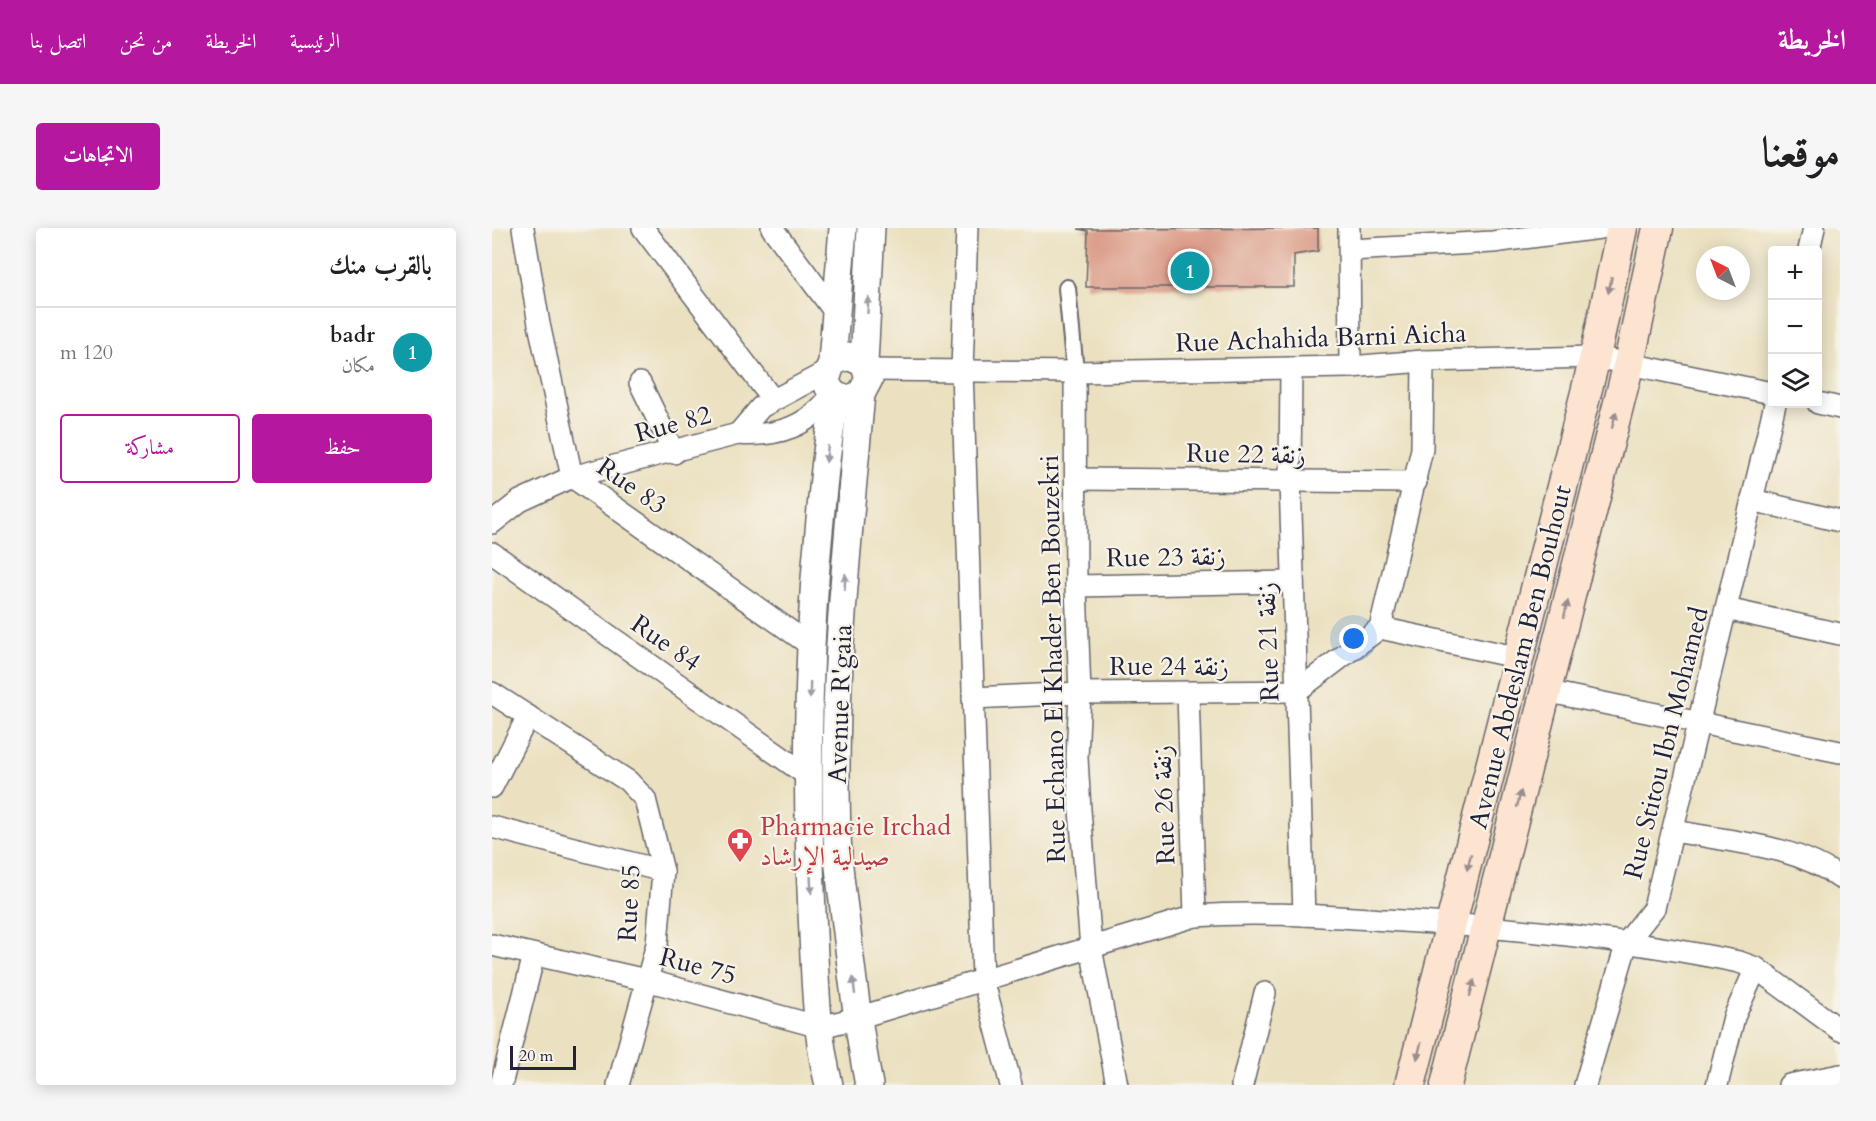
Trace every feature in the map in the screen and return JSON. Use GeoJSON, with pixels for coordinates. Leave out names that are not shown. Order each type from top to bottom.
{"type":"FeatureCollection","features":[{"type":"Feature","properties":{"kind":"main road","name":"Avenue Abdeslam Ben Bouhout"},"geometry":{"type":"LineString","coordinates":[[1410,1085],[1453,924],[1595,357],[1622,228]]}},
{"type":"Feature","properties":{"kind":"main road","name":"Avenue Abdeslam Ben Bouhout"},"geometry":{"type":"LineString","coordinates":[[1446,1085],[1488,927],[1545,691],[1629,363],[1658,228]]}},
{"type":"Feature","properties":{"kind":"street","name":"Rue 83"},"geometry":{"type":"LineString","coordinates":[[523,228],[539,324],[572,477],[810,645]]}},
{"type":"Feature","properties":{"kind":"street"},"geometry":{"type":"LineString","coordinates":[[643,228],[773,400]]}},
{"type":"Feature","properties":{"kind":"street"},"geometry":{"type":"LineString","coordinates":[[772,228],[834,312]]}},
{"type":"Feature","properties":{"kind":"street","name":"Avenue R'gaia"},"geometry":{"type":"LineString","coordinates":[[843,228],[834,312],[846,379],[847,546],[837,741],[838,858],[857,1018],[869,1085]]}},
{"type":"Feature","properties":{"kind":"street","name":"Avenue R'gaia"},"geometry":{"type":"LineString","coordinates":[[829,1085],[820,1027],[810,870],[808,776],[810,645],[822,502],[846,379],[871,228]]}},
{"type":"Feature","properties":{"kind":"street"},"geometry":{"type":"LineString","coordinates":[[967,228],[962,370],[983,979],[1011,1085]]}},
{"type":"Feature","properties":{"kind":"street"},"geometry":{"type":"LineString","coordinates":[[1349,228],[1350,366]]}},
{"type":"Feature","properties":{"kind":"street"},"geometry":{"type":"LineString","coordinates":[[1350,250],[1493,235],[1600,228]]}},
{"type":"Feature","properties":{"kind":"street"},"geometry":{"type":"LineString","coordinates":[[1810,246],[1814,228]]}},
{"type":"Feature","properties":{"kind":"street"},"geometry":{"type":"LineString","coordinates":[[1067,288],[1075,372]]}},
{"type":"Feature","properties":{"kind":"street","name":"Rue Achahida Barni Aicha"},"geometry":{"type":"LineString","coordinates":[[846,379],[962,370],[1075,372],[1291,368],[1423,361],[1595,357],[1768,392]]}},
{"type":"Feature","properties":{"kind":"street"},"geometry":{"type":"LineString","coordinates":[[1297,691],[1380,628],[1416,482],[1424,414],[1423,361]]}},
{"type":"Feature","properties":{"kind":"street","name":"Rue 21 زنقة"},"geometry":{"type":"LineString","coordinates":[[1291,368],[1290,481],[1304,915]]}},
{"type":"Feature","properties":{"kind":"street","name":"Rue Echano El Khader Ben Bouzekri"},"geometry":{"type":"LineString","coordinates":[[1075,372],[1076,586],[1080,693],[1077,768],[1091,948],[1117,1085]]}},
{"type":"Feature","properties":{"kind":"street","name":"Rue 82"},"geometry":{"type":"LineString","coordinates":[[492,523],[520,501],[572,477],[674,453],[738,434],[764,436],[788,428],[813,416],[846,379]]}},
{"type":"Feature","properties":{"kind":"street","name":"Rue 82"},"geometry":{"type":"LineString","coordinates":[[738,434],[754,413],[773,400],[846,379]]}},
{"type":"Feature","properties":{"kind":"street"},"geometry":{"type":"LineString","coordinates":[[640,383],[674,453]]}},
{"type":"Feature","properties":{"kind":"street"},"geometry":{"type":"LineString","coordinates":[[1822,404],[1840,408]]}},
{"type":"Feature","properties":{"kind":"street","name":"Rue Stitou Ibn Mohamed"},"geometry":{"type":"LineString","coordinates":[[1586,1085],[1628,942],[1654,908],[1675,831],[1774,408]]}},
{"type":"Feature","properties":{"kind":"street","name":"Rue 22 زنقة"},"geometry":{"type":"LineString","coordinates":[[1076,479],[1416,482]]}},
{"type":"Feature","properties":{"kind":"street"},"geometry":{"type":"LineString","coordinates":[[1752,500],[1840,521]]}},
{"type":"Feature","properties":{"kind":"street","name":"Rue 84"},"geometry":{"type":"LineString","coordinates":[[492,553],[808,776]]}},
{"type":"Feature","properties":{"kind":"street","name":"Rue 23 زنقة"},"geometry":{"type":"LineString","coordinates":[[1076,586],[1293,582]]}},
{"type":"Feature","properties":{"kind":"street"},"geometry":{"type":"LineString","coordinates":[[1726,609],[1840,634]]}},
{"type":"Feature","properties":{"kind":"street"},"geometry":{"type":"LineString","coordinates":[[1380,628],[1520,658]]}},
{"type":"Feature","properties":{"kind":"street","name":"Rue 24 زنقة"},"geometry":{"type":"LineString","coordinates":[[973,698],[1080,693],[1297,691]]}},
{"type":"Feature","properties":{"kind":"street"},"geometry":{"type":"LineString","coordinates":[[1545,691],[1840,752]]}},
{"type":"Feature","properties":{"kind":"street","name":"Rue 85"},"geometry":{"type":"LineString","coordinates":[[492,693],[628,781],[645,799],[663,871],[661,924],[618,1085]]}},
{"type":"Feature","properties":{"kind":"street","name":"Rue 26 زنقة"},"geometry":{"type":"LineString","coordinates":[[1188,693],[1194,916]]}},
{"type":"Feature","properties":{"kind":"street"},"geometry":{"type":"LineString","coordinates":[[492,787],[528,716]]}},
{"type":"Feature","properties":{"kind":"street"},"geometry":{"type":"LineString","coordinates":[[492,827],[663,871]]}},
{"type":"Feature","properties":{"kind":"street"},"geometry":{"type":"LineString","coordinates":[[1675,831],[1784,852],[1811,860],[1840,878]]}},
{"type":"Feature","properties":{"kind":"street"},"geometry":{"type":"LineString","coordinates":[[820,1027],[857,1018],[1194,916],[1241,912],[1488,927],[1628,942],[1739,962],[1756,968],[1840,1030]]}},
{"type":"Feature","properties":{"kind":"street","name":"Rue 75"},"geometry":{"type":"LineString","coordinates":[[492,945],[646,980],[820,1027]]}},
{"type":"Feature","properties":{"kind":"street"},"geometry":{"type":"LineString","coordinates":[[501,1085],[534,955]]}},
{"type":"Feature","properties":{"kind":"street"},"geometry":{"type":"LineString","coordinates":[[1717,1085],[1734,1017],[1756,968]]}},
{"type":"Feature","properties":{"kind":"street"},"geometry":{"type":"LineString","coordinates":[[1242,1085],[1265,993]]}},
{"type":"Feature","properties":{"kind":"street"},"geometry":{"type":"LineString","coordinates":[[1789,1085],[1840,1075]]}},
{"type":"Feature","properties":{"kind":"building"},"geometry":{"type":"Polygon","coordinates":[[[1318,228],[1318,251],[1294,255],[1294,287],[1086,287],[1088,231],[1078,229],[1318,228]]]}},
{"type":"Feature","properties":{"kind":"place","name":"badr"},"geometry":{"type":"Point","coordinates":[1190,271]}},
{"type":"Feature","properties":{"kind":"place","name":"Pharmacie Irchad صيدلية الإرشاد"},"geometry":{"type":"Point","coordinates":[740,864]}}]}
